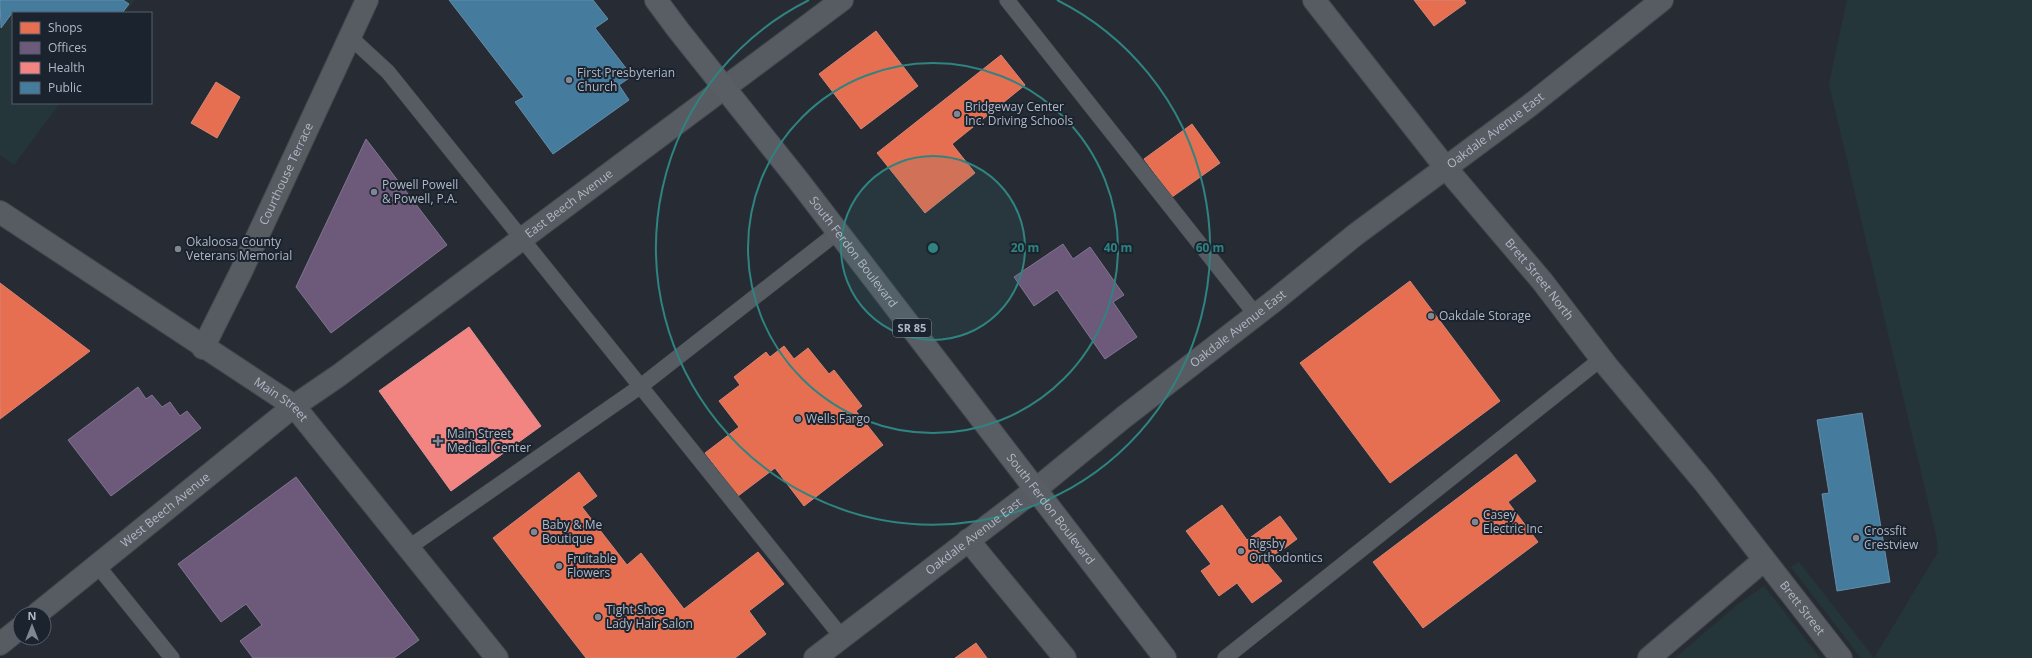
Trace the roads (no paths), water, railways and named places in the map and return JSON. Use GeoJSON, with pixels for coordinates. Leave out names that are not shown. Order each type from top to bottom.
{"type":"FeatureCollection","features":[{"type":"Feature","properties":{"kind":"main road","name":"South Ferdon Boulevard"},"geometry":{"type":"LineString","coordinates":[[656,0],[838,232],[1165,658]]}},
{"type":"Feature","properties":{"kind":"street","name":"Courthouse Terrace"},"geometry":{"type":"LineString","coordinates":[[203,348],[243,267],[367,0]]}},
{"type":"Feature","properties":{"kind":"street","name":"East Beech Avenue"},"geometry":{"type":"LineString","coordinates":[[294,406],[338,376],[842,0]]}},
{"type":"Feature","properties":{"kind":"street","name":"Brett Street North"},"geometry":{"type":"LineString","coordinates":[[1314,0],[1446,168],[1542,281],[1601,359],[1704,482],[1764,560]]}},
{"type":"Feature","properties":{"kind":"street","name":"Oakdale Avenue East"},"geometry":{"type":"LineString","coordinates":[[815,658],[1036,489],[1124,417],[1256,315],[1355,235],[1529,106],[1662,0]]}},
{"type":"Feature","properties":{"kind":"street","name":"Main Street"},"geometry":{"type":"LineString","coordinates":[[0,212],[203,348],[294,406],[497,658]]}},
{"type":"Feature","properties":{"kind":"street","name":"West Beech Avenue"},"geometry":{"type":"LineString","coordinates":[[47,606],[294,406]]}},
{"type":"Feature","properties":{"kind":"street"},"geometry":{"type":"LineString","coordinates":[[968,540],[1064,658]]}},
{"type":"Feature","properties":{"kind":"street"},"geometry":{"type":"LineString","coordinates":[[1649,658],[1764,560]]}},
{"type":"Feature","properties":{"kind":"street","name":"Brett Street"},"geometry":{"type":"LineString","coordinates":[[1764,560],[1841,658]]}},
{"type":"Feature","properties":{"kind":"street"},"geometry":{"type":"LineString","coordinates":[[0,644],[12,634]]}},
{"type":"Feature","properties":{"kind":"lane"},"geometry":{"type":"LineString","coordinates":[[1007,0],[1256,315]]}},
{"type":"Feature","properties":{"kind":"lane"},"geometry":{"type":"LineString","coordinates":[[350,37],[388,72],[842,636]]}},
{"type":"Feature","properties":{"kind":"lane"},"geometry":{"type":"LineString","coordinates":[[408,548],[641,386],[838,232]]}},
{"type":"Feature","properties":{"kind":"lane"},"geometry":{"type":"LineString","coordinates":[[1225,658],[1601,359]]}},
{"type":"Feature","properties":{"kind":"lane"},"geometry":{"type":"LineString","coordinates":[[97,565],[172,658]]}},
{"type":"Feature","properties":{"kind":"place","name":"First Presbyterian Church"},"geometry":{"type":"Point","coordinates":[569,80]}},
{"type":"Feature","properties":{"kind":"place","name":"Bridgeway Center Inc. Driving Schools"},"geometry":{"type":"Point","coordinates":[957,114]}},
{"type":"Feature","properties":{"kind":"place","name":"Powell Powell & Powell, P.A."},"geometry":{"type":"Point","coordinates":[374,192]}},
{"type":"Feature","properties":{"kind":"place","name":"Okaloosa County Veterans Memorial"},"geometry":{"type":"Point","coordinates":[178,249]}},
{"type":"Feature","properties":{"kind":"place","name":"Oakdale Storage"},"geometry":{"type":"Point","coordinates":[1431,316]}},
{"type":"Feature","properties":{"kind":"place","name":"Wells Fargo"},"geometry":{"type":"Point","coordinates":[798,419]}},
{"type":"Feature","properties":{"kind":"place","name":"Main Street Medical Center"},"geometry":{"type":"Point","coordinates":[438,441]}},
{"type":"Feature","properties":{"kind":"place","name":"Casey Electric Inc"},"geometry":{"type":"Point","coordinates":[1475,522]}},
{"type":"Feature","properties":{"kind":"place","name":"Baby & Me Boutique"},"geometry":{"type":"Point","coordinates":[534,532]}},
{"type":"Feature","properties":{"kind":"place","name":"Crossfit Crestview"},"geometry":{"type":"Point","coordinates":[1856,538]}},
{"type":"Feature","properties":{"kind":"place","name":"Rigsby Orthodontics"},"geometry":{"type":"Point","coordinates":[1241,551]}},
{"type":"Feature","properties":{"kind":"place","name":"Fruitable Flowers"},"geometry":{"type":"Point","coordinates":[559,566]}},
{"type":"Feature","properties":{"kind":"place","name":"Tight Shoe Lady Hair Salon"},"geometry":{"type":"Point","coordinates":[598,617]}}]}
